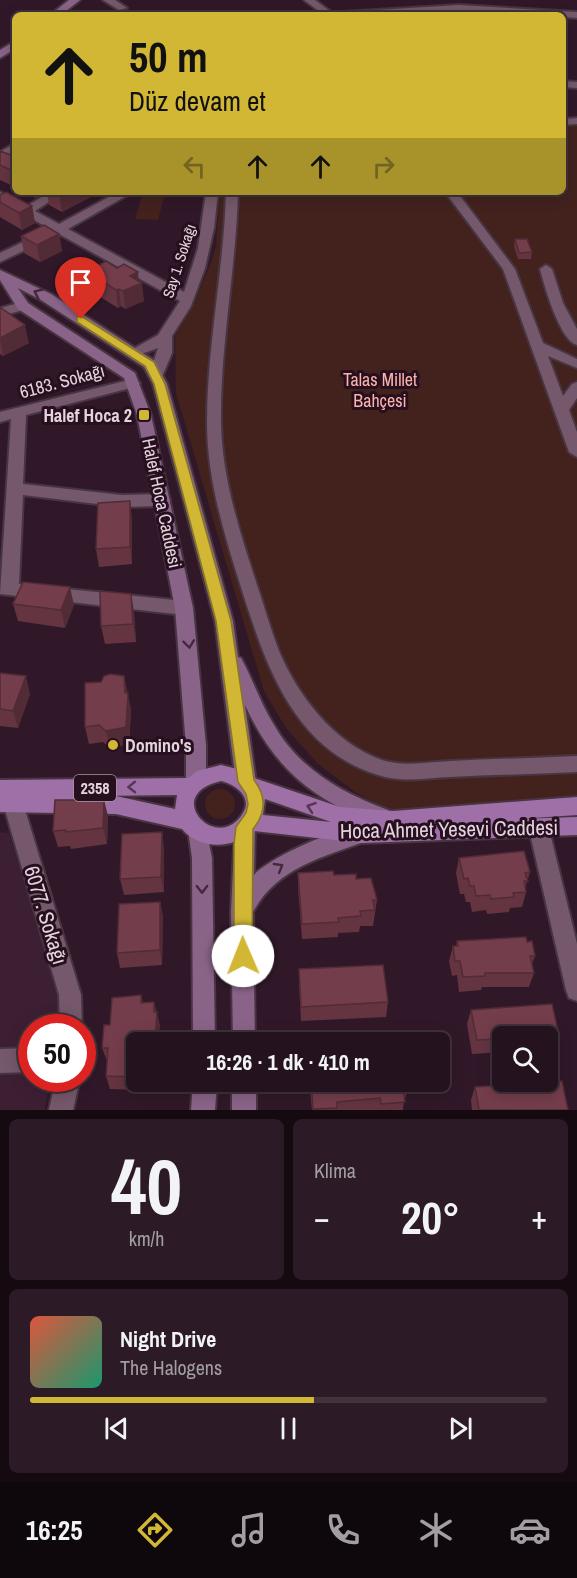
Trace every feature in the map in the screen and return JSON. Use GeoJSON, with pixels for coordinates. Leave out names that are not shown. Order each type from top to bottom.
{"type":"FeatureCollection","features":[{"type":"Feature","properties":{"kind":"main road"},"geometry":{"type":"LineString","coordinates":[[59,12],[75,0]]}},
{"type":"Feature","properties":{"kind":"main road"},"geometry":{"type":"LineString","coordinates":[[0,56],[12,46]]}},
{"type":"Feature","properties":{"kind":"main road","name":"Halef Hoca Caddesi"},"geometry":{"type":"LineString","coordinates":[[2,276],[23,306],[130,376],[133,383],[144,415],[184,608],[196,746],[193,784]]}},
{"type":"Feature","properties":{"kind":"main road","name":"Halef Hoca Caddesi"},"geometry":{"type":"LineString","coordinates":[[2,276],[46,297],[150,364],[156,376],[221,610],[248,784]]}},
{"type":"Feature","properties":{"kind":"main road"},"geometry":{"type":"LineString","coordinates":[[228,647],[271,738],[289,760],[329,792],[370,813],[393,820]]}},
{"type":"Feature","properties":{"kind":"main road"},"geometry":{"type":"LineString","coordinates":[[204,1032],[202,858],[193,826],[183,803],[193,784],[208,775],[221,772],[235,775],[248,784],[256,804],[247,824],[242,910],[244,1032]]}},
{"type":"Feature","properties":{"kind":"main road","name":"2358"},"geometry":{"type":"LineString","coordinates":[[4,798],[193,784]]}},
{"type":"Feature","properties":{"kind":"main road","name":"Hoca Ahmet Yesevi Caddesi"},"geometry":{"type":"LineString","coordinates":[[248,784],[340,816],[393,820],[577,806]]}},
{"type":"Feature","properties":{"kind":"main road"},"geometry":{"type":"LineString","coordinates":[[4,798],[116,805],[193,826],[218,836],[232,834],[247,824]]}},
{"type":"Feature","properties":{"kind":"main road","name":"Hoca Ahmet Yesevi Caddesi"},"geometry":{"type":"LineString","coordinates":[[247,824],[362,834],[577,826]]}},
{"type":"Feature","properties":{"kind":"main road"},"geometry":{"type":"LineString","coordinates":[[242,910],[254,888],[272,870],[302,856],[362,834]]}},
{"type":"Feature","properties":{"kind":"main road"},"geometry":{"type":"LineString","coordinates":[[203,1110],[204,1092]]}},
{"type":"Feature","properties":{"kind":"main road"},"geometry":{"type":"LineString","coordinates":[[244,1092],[244,1110]]}},
{"type":"Feature","properties":{"kind":"street"},"geometry":{"type":"LineString","coordinates":[[108,0],[122,8]]}},
{"type":"Feature","properties":{"kind":"street"},"geometry":{"type":"LineString","coordinates":[[309,0],[326,12]]}},
{"type":"Feature","properties":{"kind":"street"},"geometry":{"type":"LineString","coordinates":[[384,0],[403,12],[459,8],[540,12]]}},
{"type":"Feature","properties":{"kind":"street"},"geometry":{"type":"LineString","coordinates":[[508,0],[516,10]]}},
{"type":"Feature","properties":{"kind":"street"},"geometry":{"type":"LineString","coordinates":[[28,210],[53,195]]}},
{"type":"Feature","properties":{"kind":"street"},"geometry":{"type":"LineString","coordinates":[[0,258],[122,195]]}},
{"type":"Feature","properties":{"kind":"street","name":"Say 1. Sokağı"},"geometry":{"type":"LineString","coordinates":[[133,353],[154,344],[165,335],[186,299],[207,238],[212,195]]}},
{"type":"Feature","properties":{"kind":"street"},"geometry":{"type":"LineString","coordinates":[[232,195],[232,237],[221,316],[215,406],[216,453],[238,551],[264,637],[287,685],[307,714],[330,737],[354,755],[379,768],[395,772],[577,764]]}},
{"type":"Feature","properties":{"kind":"street"},"geometry":{"type":"LineString","coordinates":[[453,195],[509,269],[577,452]]}},
{"type":"Feature","properties":{"kind":"street"},"geometry":{"type":"LineString","coordinates":[[0,196],[186,299]]}},
{"type":"Feature","properties":{"kind":"street"},"geometry":{"type":"LineString","coordinates":[[546,269],[556,303],[577,342]]}},
{"type":"Feature","properties":{"kind":"street"},"geometry":{"type":"LineString","coordinates":[[0,312],[23,306]]}},
{"type":"Feature","properties":{"kind":"street"},"geometry":{"type":"LineString","coordinates":[[156,376],[165,353],[165,335]]}},
{"type":"Feature","properties":{"kind":"street"},"geometry":{"type":"LineString","coordinates":[[537,345],[577,364]]}},
{"type":"Feature","properties":{"kind":"street","name":"6183. Sokağı"},"geometry":{"type":"LineString","coordinates":[[0,417],[133,383]]}},
{"type":"Feature","properties":{"kind":"street"},"geometry":{"type":"LineString","coordinates":[[561,410],[577,387]]}},
{"type":"Feature","properties":{"kind":"street"},"geometry":{"type":"LineString","coordinates":[[19,412],[15,489],[5,589],[184,608]]}},
{"type":"Feature","properties":{"kind":"street"},"geometry":{"type":"LineString","coordinates":[[15,489],[122,501],[162,500]]}},
{"type":"Feature","properties":{"kind":"street","name":"6077. Sokağı"},"geometry":{"type":"LineString","coordinates":[[4,798],[70,995],[71,1014]]}},
{"type":"Feature","properties":{"kind":"street"},"geometry":{"type":"LineString","coordinates":[[539,829],[577,990]]}},
{"type":"Feature","properties":{"kind":"street"},"geometry":{"type":"LineString","coordinates":[[0,1061],[18,1060]]}},
{"type":"Feature","properties":{"kind":"street"},"geometry":{"type":"LineString","coordinates":[[61,1110],[65,1092]]}},
{"type":"Feature","properties":{"kind":"shaded area"},"geometry":{"type":"Polygon","coordinates":[[[0,832],[9,833],[65,1011],[62,1014],[18,1014],[18,1047],[0,1047],[0,832]]]}},
{"type":"Feature","properties":{"kind":"shaded area"},"geometry":{"type":"Polygon","coordinates":[[[0,1072],[18,1072],[18,1092],[48,1092],[45,1110],[0,1110],[0,1072]]]}},
{"type":"Feature","properties":{"kind":"green space","name":"Talas Millet Bahçesi"},"geometry":{"type":"Polygon","coordinates":[[[566,126],[577,126],[577,816],[422,826],[398,816],[355,792],[317,763],[286,728],[264,691],[176,393],[175,336],[194,304],[216,247],[220,195],[566,195],[566,126]]]}},
{"type":"Feature","properties":{"kind":"green space"},"geometry":{"type":"Polygon","coordinates":[[[142,195],[165,195],[158,220],[135,219],[142,195]]]}},
{"type":"Feature","properties":{"kind":"green space"},"geometry":{"type":"Polygon","coordinates":[[[220,789],[231,793],[235,804],[231,815],[220,819],[209,815],[205,804],[209,793],[220,789]]]}},
{"type":"Feature","properties":{"kind":"building"},"geometry":{"type":"Polygon","coordinates":[[[0,151],[12,155],[12,171],[0,165],[0,151]]]}},
{"type":"Feature","properties":{"kind":"building"},"geometry":{"type":"Polygon","coordinates":[[[6,192],[32,206],[19,213],[0,202],[0,195],[6,192]]]}},
{"type":"Feature","properties":{"kind":"building"},"geometry":{"type":"Polygon","coordinates":[[[44,225],[59,234],[37,245],[21,236],[44,225]]]}},
{"type":"Feature","properties":{"kind":"building"},"geometry":{"type":"Polygon","coordinates":[[[515,239],[527,239],[532,252],[519,253],[515,239]]]}},
{"type":"Feature","properties":{"kind":"building"},"geometry":{"type":"Polygon","coordinates":[[[106,261],[117,268],[124,264],[138,272],[130,276],[142,283],[123,291],[116,290],[92,275],[95,274],[91,272],[96,269],[93,268],[106,261]]]}},
{"type":"Feature","properties":{"kind":"building"},"geometry":{"type":"Polygon","coordinates":[[[0,307],[25,325],[0,338],[0,307]]]}},
{"type":"Feature","properties":{"kind":"building"},"geometry":{"type":"Polygon","coordinates":[[[130,501],[130,547],[96,549],[98,503],[130,501]]]}},
{"type":"Feature","properties":{"kind":"building"},"geometry":{"type":"Polygon","coordinates":[[[23,582],[70,587],[61,610],[13,604],[23,582]]]}},
{"type":"Feature","properties":{"kind":"building"},"geometry":{"type":"Polygon","coordinates":[[[100,591],[131,594],[133,624],[101,626],[100,591]]]}},
{"type":"Feature","properties":{"kind":"building"},"geometry":{"type":"Polygon","coordinates":[[[0,673],[26,676],[13,711],[0,709],[0,673]]]}},
{"type":"Feature","properties":{"kind":"building"},"geometry":{"type":"Polygon","coordinates":[[[110,674],[124,676],[125,693],[128,693],[126,727],[106,731],[99,725],[85,727],[85,683],[101,682],[104,676],[110,674]]]}},
{"type":"Feature","properties":{"kind":"building"},"geometry":{"type":"Polygon","coordinates":[[[55,800],[104,800],[103,828],[53,831],[55,800]]]}},
{"type":"Feature","properties":{"kind":"building"},"geometry":{"type":"Polygon","coordinates":[[[162,832],[161,877],[120,879],[122,834],[162,832]]]}},
{"type":"Feature","properties":{"kind":"building"},"geometry":{"type":"Polygon","coordinates":[[[524,851],[530,872],[525,873],[528,881],[524,881],[526,892],[513,893],[514,897],[491,899],[490,895],[476,896],[474,886],[470,886],[468,878],[464,879],[459,858],[524,851]]]}},
{"type":"Feature","properties":{"kind":"building"},"geometry":{"type":"Polygon","coordinates":[[[333,871],[334,875],[356,874],[356,879],[371,878],[377,900],[373,900],[375,910],[360,911],[361,916],[338,918],[339,922],[302,924],[298,873],[333,871]]]}},
{"type":"Feature","properties":{"kind":"building"},"geometry":{"type":"Polygon","coordinates":[[[160,902],[160,950],[117,953],[119,904],[160,902]]]}},
{"type":"Feature","properties":{"kind":"building"},"geometry":{"type":"Polygon","coordinates":[[[526,937],[527,942],[532,941],[535,956],[530,956],[534,973],[485,973],[485,976],[463,977],[460,961],[455,961],[453,946],[458,946],[457,941],[526,937]]]}},
{"type":"Feature","properties":{"kind":"building"},"geometry":{"type":"Polygon","coordinates":[[[383,965],[388,1002],[301,1007],[299,969],[383,965]]]}},
{"type":"Feature","properties":{"kind":"building"},"geometry":{"type":"Polygon","coordinates":[[[141,995],[141,1003],[154,1002],[154,1012],[157,1012],[156,1032],[126,1032],[126,1077],[106,1076],[108,1048],[102,1048],[104,1025],[110,1025],[112,998],[141,995]]]}},
{"type":"Feature","properties":{"kind":"building"},"geometry":{"type":"Polygon","coordinates":[[[552,1004],[557,1026],[492,1026],[492,1039],[477,1040],[471,1010],[552,1004]]]}},
{"type":"Feature","properties":{"kind":"building"},"geometry":{"type":"Polygon","coordinates":[[[558,1081],[562,1081],[568,1110],[479,1110],[475,1087],[492,1086],[492,1092],[558,1092],[558,1081]]]}},
{"type":"Feature","properties":{"kind":"building"},"geometry":{"type":"Polygon","coordinates":[[[312,1092],[404,1092],[405,1102],[381,1104],[380,1098],[337,1102],[337,1108],[313,1109],[312,1092]]]}},
{"type":"Feature","properties":{"kind":"place","name":"Halef Hoca 2"},"geometry":{"type":"Point","coordinates":[144,415]}},
{"type":"Feature","properties":{"kind":"place","name":"Domino's"},"geometry":{"type":"Point","coordinates":[113,745]}},
{"type":"Feature","properties":{"kind":"route"},"geometry":{"type":"LineString","coordinates":[[81,319],[150,364],[160,384],[224,621],[245,761],[246,782],[251,786],[256,798],[253,816],[245,827],[243,844],[243,956]]}}]}
